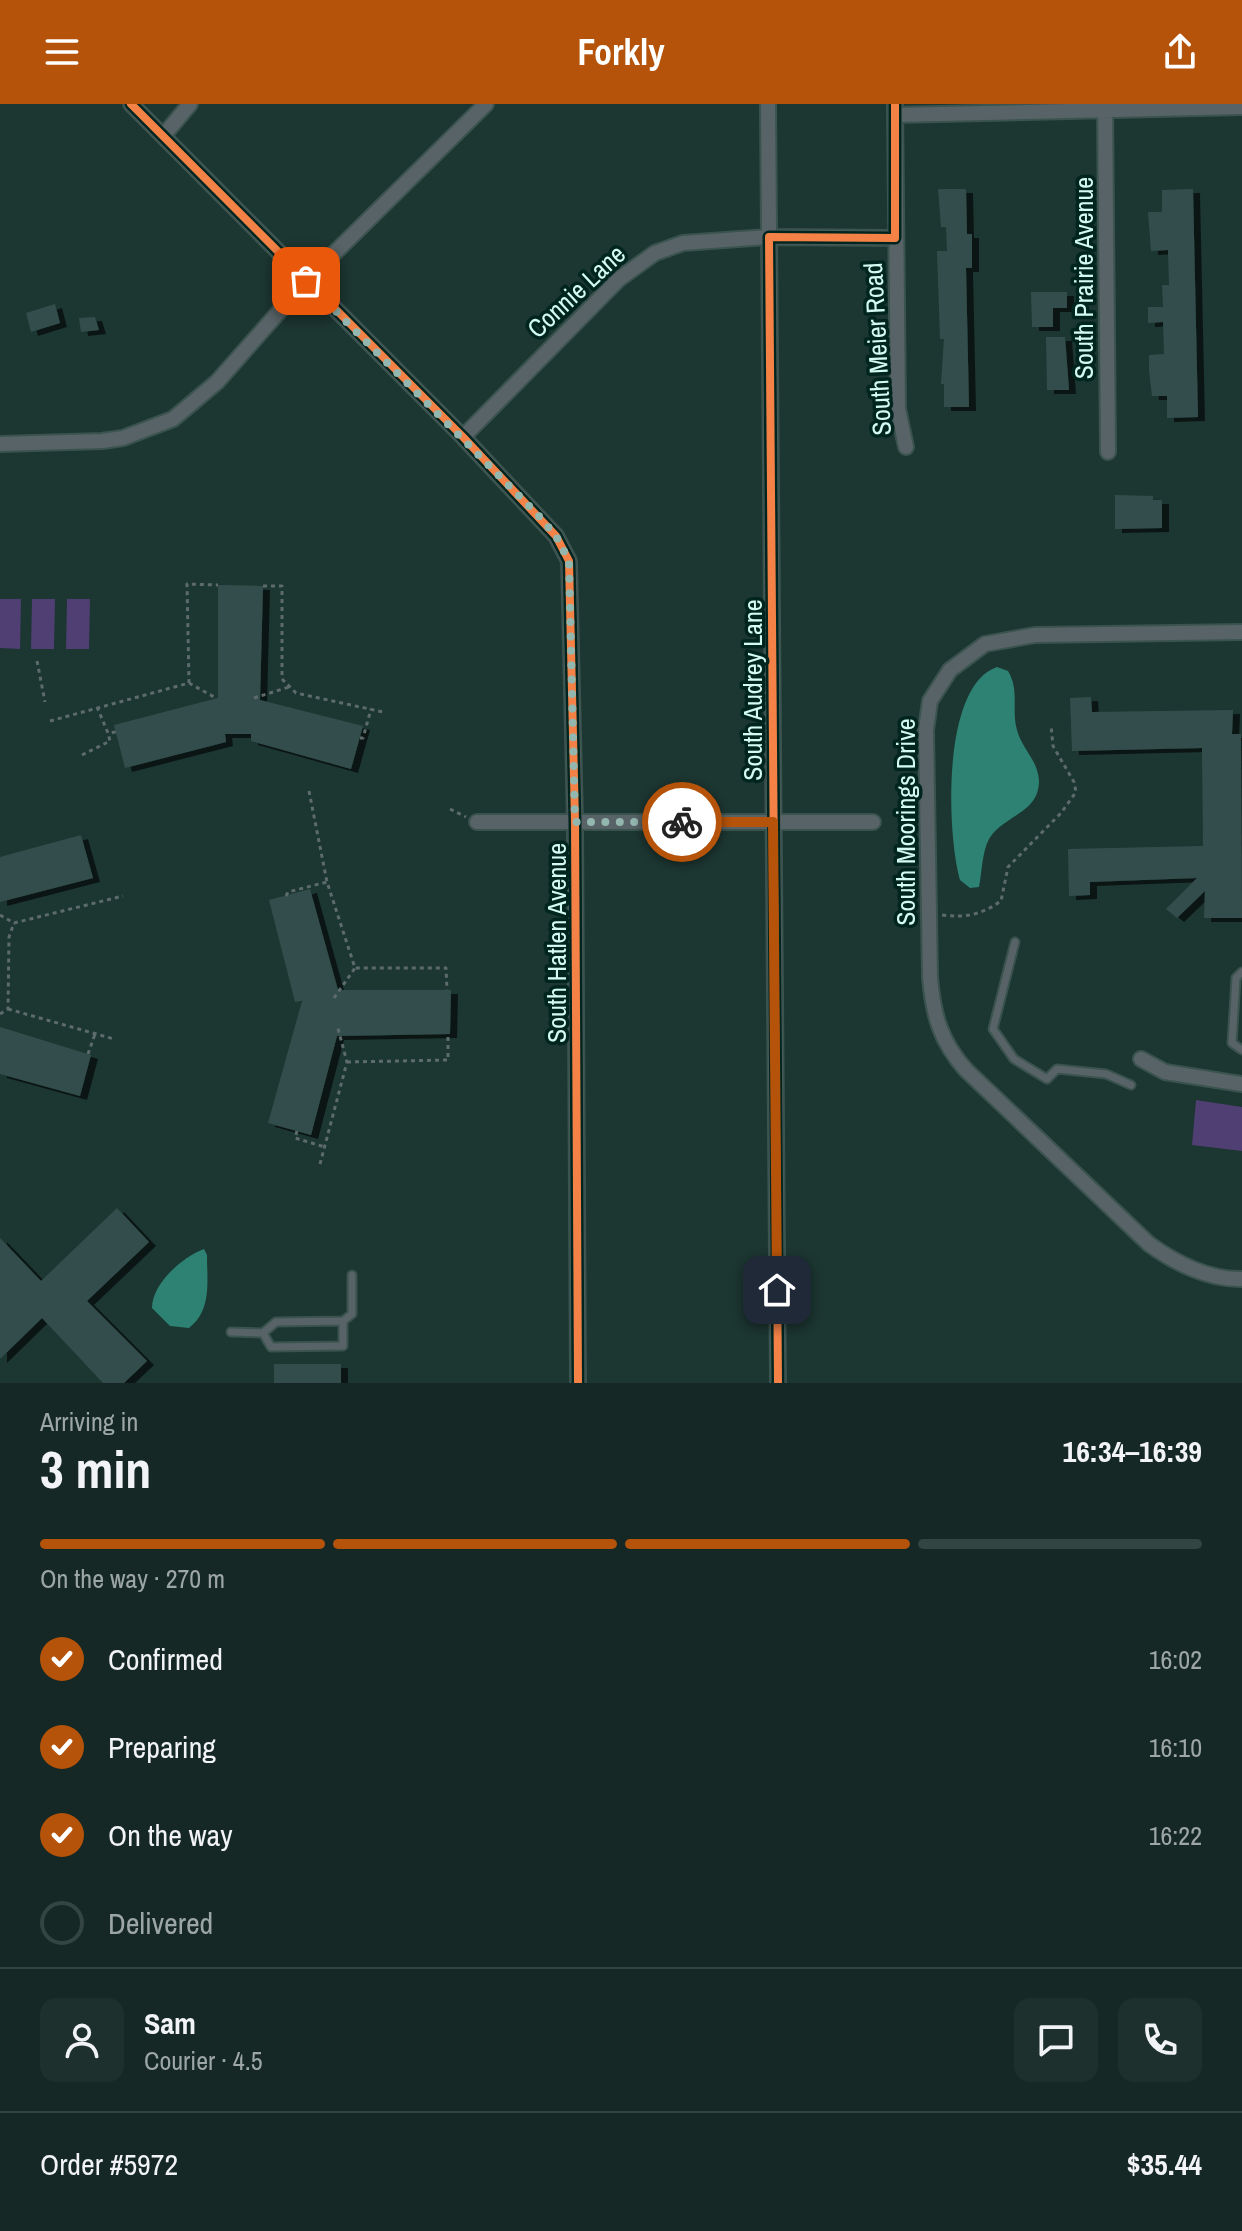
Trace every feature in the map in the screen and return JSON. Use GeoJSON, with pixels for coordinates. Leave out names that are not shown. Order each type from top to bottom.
{"type":"FeatureCollection","features":[{"type":"Feature","properties":{"kind":"street","name":"South Hatlen Avenue"},"geometry":{"type":"LineString","coordinates":[[131,104],[463,437],[556,536],[569,561],[575,822],[578,1383]]}},
{"type":"Feature","properties":{"kind":"street"},"geometry":{"type":"LineString","coordinates":[[164,135],[190,104]]}},
{"type":"Feature","properties":{"kind":"street"},"geometry":{"type":"LineString","coordinates":[[0,444],[123,438],[173,419],[217,382],[306,281],[486,104]]}},
{"type":"Feature","properties":{"kind":"street","name":"South Audrey Lane"},"geometry":{"type":"LineString","coordinates":[[768,104],[778,1383]]}},
{"type":"Feature","properties":{"kind":"street","name":"South Prairie Avenue"},"geometry":{"type":"LineString","coordinates":[[1105,107],[1108,452]]}},
{"type":"Feature","properties":{"kind":"street"},"geometry":{"type":"LineString","coordinates":[[895,110],[1242,107]]}},
{"type":"Feature","properties":{"kind":"street","name":"South Meier Road"},"geometry":{"type":"LineString","coordinates":[[895,110],[898,409],[906,447]]}},
{"type":"Feature","properties":{"kind":"street","name":"Connie Lane"},"geometry":{"type":"LineString","coordinates":[[463,437],[634,265],[683,243],[769,237],[895,238]]}},
{"type":"Feature","properties":{"kind":"street","name":"South Moorings Drive"},"geometry":{"type":"LineString","coordinates":[[1242,632],[1006,639],[985,644],[950,670],[930,701],[926,751],[930,977],[934,1018],[944,1042],[966,1070],[1149,1244],[1167,1257],[1208,1274],[1242,1279]]}},
{"type":"Feature","properties":{"kind":"street"},"geometry":{"type":"LineString","coordinates":[[477,822],[873,822]]}},
{"type":"Feature","properties":{"kind":"street"},"geometry":{"type":"LineString","coordinates":[[1141,1059],[1165,1072],[1242,1084]]}},
{"type":"Feature","properties":{"kind":"lane"},"geometry":{"type":"LineString","coordinates":[[1015,942],[993,1029],[1014,1059],[1047,1079],[1057,1069],[1106,1074],[1131,1085]]}},
{"type":"Feature","properties":{"kind":"lane"},"geometry":{"type":"LineString","coordinates":[[1242,972],[1236,978],[1232,1043],[1242,1050]]}},
{"type":"Feature","properties":{"kind":"lane"},"geometry":{"type":"LineString","coordinates":[[231,1332],[263,1333],[276,1322],[343,1321],[352,1314],[352,1275]]}},
{"type":"Feature","properties":{"kind":"lane"},"geometry":{"type":"LineString","coordinates":[[263,1333],[271,1347],[343,1346],[343,1321]]}},
{"type":"Feature","properties":{"kind":"path"},"geometry":{"type":"LineString","coordinates":[[189,683],[187,584],[218,585]]}},
{"type":"Feature","properties":{"kind":"path"},"geometry":{"type":"LineString","coordinates":[[263,586],[282,586],[282,679],[289,687],[296,693],[383,712]]}},
{"type":"Feature","properties":{"kind":"path"},"geometry":{"type":"LineString","coordinates":[[37,661],[45,702]]}},
{"type":"Feature","properties":{"kind":"path"},"geometry":{"type":"LineString","coordinates":[[50,721],[189,683],[216,698]]}},
{"type":"Feature","properties":{"kind":"path"},"geometry":{"type":"LineString","coordinates":[[254,698],[289,687]]}},
{"type":"Feature","properties":{"kind":"path"},"geometry":{"type":"LineString","coordinates":[[82,755],[110,741],[97,707]]}},
{"type":"Feature","properties":{"kind":"path"},"geometry":{"type":"LineString","coordinates":[[360,738],[363,738],[371,709]]}},
{"type":"Feature","properties":{"kind":"path"},"geometry":{"type":"LineString","coordinates":[[940,914],[961,917],[982,913],[1001,901],[1008,867],[1073,800],[1074,782],[1053,746],[1051,726]]}},
{"type":"Feature","properties":{"kind":"path"},"geometry":{"type":"LineString","coordinates":[[108,733],[116,732]]}},
{"type":"Feature","properties":{"kind":"path"},"geometry":{"type":"LineString","coordinates":[[309,791],[327,882],[355,968]]}},
{"type":"Feature","properties":{"kind":"path"},"geometry":{"type":"LineString","coordinates":[[286,896],[288,892],[327,882]]}},
{"type":"Feature","properties":{"kind":"path"},"geometry":{"type":"LineString","coordinates":[[0,915],[14,923],[123,896]]}},
{"type":"Feature","properties":{"kind":"path"},"geometry":{"type":"LineString","coordinates":[[8,1009],[9,937],[14,923]]}},
{"type":"Feature","properties":{"kind":"path"},"geometry":{"type":"LineString","coordinates":[[355,968],[446,968],[447,990]]}},
{"type":"Feature","properties":{"kind":"path"},"geometry":{"type":"LineString","coordinates":[[334,998],[355,968]]}},
{"type":"Feature","properties":{"kind":"path"},"geometry":{"type":"LineString","coordinates":[[0,1014],[8,1009],[114,1039]]}},
{"type":"Feature","properties":{"kind":"path"},"geometry":{"type":"LineString","coordinates":[[320,1164],[347,1062],[337,1025]]}},
{"type":"Feature","properties":{"kind":"path"},"geometry":{"type":"LineString","coordinates":[[88,1054],[95,1034]]}},
{"type":"Feature","properties":{"kind":"path"},"geometry":{"type":"LineString","coordinates":[[347,1062],[448,1060],[448,1034]]}},
{"type":"Feature","properties":{"kind":"path"},"geometry":{"type":"LineString","coordinates":[[297,1131],[295,1138],[325,1147]]}},
{"type":"Feature","properties":{"kind":"shaded area"},"geometry":{"type":"Polygon","coordinates":[[[0,599],[21,599],[20,649],[0,648],[0,599]]]}},
{"type":"Feature","properties":{"kind":"shaded area"},"geometry":{"type":"Polygon","coordinates":[[[32,599],[55,599],[54,649],[31,649],[32,599]]]}},
{"type":"Feature","properties":{"kind":"shaded area"},"geometry":{"type":"Polygon","coordinates":[[[67,599],[90,599],[89,649],[66,649],[67,599]]]}},
{"type":"Feature","properties":{"kind":"shaded area"},"geometry":{"type":"Polygon","coordinates":[[[997,667],[1008,671],[1012,678],[1017,730],[1036,767],[1039,781],[1033,801],[1027,808],[1003,824],[989,839],[979,887],[970,888],[960,880],[952,830],[953,763],[957,731],[966,702],[979,680],[997,667]]]}},
{"type":"Feature","properties":{"kind":"shaded area"},"geometry":{"type":"Polygon","coordinates":[[[1196,1100],[1242,1107],[1242,1151],[1192,1145],[1196,1100]]]}},
{"type":"Feature","properties":{"kind":"shaded area"},"geometry":{"type":"Polygon","coordinates":[[[204,1249],[207,1255],[207,1285],[202,1313],[189,1328],[170,1326],[152,1308],[153,1299],[170,1272],[204,1249]]]}},
{"type":"Feature","properties":{"kind":"building"},"geometry":{"type":"Polygon","coordinates":[[[938,189],[966,189],[967,234],[972,234],[972,268],[966,268],[969,407],[944,407],[944,384],[941,384],[944,339],[940,339],[937,251],[947,251],[946,227],[941,227],[938,189]]]}},
{"type":"Feature","properties":{"kind":"building"},"geometry":{"type":"Polygon","coordinates":[[[1193,189],[1198,417],[1167,418],[1167,396],[1152,396],[1149,370],[1149,355],[1164,354],[1163,322],[1148,323],[1148,307],[1163,307],[1162,285],[1169,285],[1168,250],[1151,251],[1148,212],[1162,212],[1162,190],[1193,189]]]}},
{"type":"Feature","properties":{"kind":"building"},"geometry":{"type":"Polygon","coordinates":[[[1031,292],[1067,292],[1067,308],[1053,308],[1053,327],[1032,327],[1031,292]]]}},
{"type":"Feature","properties":{"kind":"building"},"geometry":{"type":"Polygon","coordinates":[[[55,304],[60,323],[31,332],[26,313],[55,304]]]}},
{"type":"Feature","properties":{"kind":"building"},"geometry":{"type":"Polygon","coordinates":[[[95,317],[99,330],[81,332],[79,318],[95,317]]]}},
{"type":"Feature","properties":{"kind":"building"},"geometry":{"type":"Polygon","coordinates":[[[1046,337],[1065,337],[1069,390],[1047,390],[1046,337]]]}},
{"type":"Feature","properties":{"kind":"building"},"geometry":{"type":"Polygon","coordinates":[[[1115,495],[1153,496],[1153,500],[1162,500],[1162,528],[1115,529],[1115,495]]]}},
{"type":"Feature","properties":{"kind":"building"},"geometry":{"type":"Polygon","coordinates":[[[218,585],[263,586],[260,700],[363,726],[351,769],[251,741],[251,734],[225,734],[226,742],[125,768],[114,725],[218,698],[218,585]]]}},
{"type":"Feature","properties":{"kind":"building"},"geometry":{"type":"Polygon","coordinates":[[[1091,697],[1092,712],[1233,710],[1232,734],[1241,734],[1242,918],[1204,918],[1205,891],[1177,918],[1166,909],[1197,878],[1090,882],[1090,895],[1069,896],[1068,849],[1203,846],[1202,748],[1072,751],[1070,698],[1091,697]]]}},
{"type":"Feature","properties":{"kind":"building"},"geometry":{"type":"Polygon","coordinates":[[[81,835],[93,878],[0,902],[0,857],[81,835]]]}},
{"type":"Feature","properties":{"kind":"building"},"geometry":{"type":"Polygon","coordinates":[[[310,889],[338,990],[451,990],[450,1034],[337,1036],[311,1135],[268,1123],[302,1001],[295,1002],[269,900],[310,889]]]}},
{"type":"Feature","properties":{"kind":"building"},"geometry":{"type":"Polygon","coordinates":[[[0,1027],[91,1055],[80,1096],[0,1074],[0,1027]]]}},
{"type":"Feature","properties":{"kind":"building"},"geometry":{"type":"Polygon","coordinates":[[[117,1208],[149,1242],[87,1301],[147,1361],[124,1383],[103,1383],[42,1318],[0,1359],[0,1238],[41,1281],[117,1208]]]}},
{"type":"Feature","properties":{"kind":"building"},"geometry":{"type":"Polygon","coordinates":[[[274,1364],[341,1364],[341,1383],[274,1383],[274,1364]]]}},
{"type":"Feature","properties":{"kind":"cycle path"},"geometry":{"type":"LineString","coordinates":[[131,104],[463,437],[556,536],[569,561],[575,822],[578,1383]]}},
{"type":"Feature","properties":{"kind":"cycle path"},"geometry":{"type":"LineString","coordinates":[[778,1383],[769,237],[895,238],[895,104]]}},
{"type":"Feature","properties":{"kind":"way so far"},"geometry":{"type":"LineString","coordinates":[[306,281],[537,514],[556,536],[569,561],[575,822],[682,822]]}},
{"type":"Feature","properties":{"kind":"route"},"geometry":{"type":"LineString","coordinates":[[682,822],[773,822],[777,1290]]}}]}
